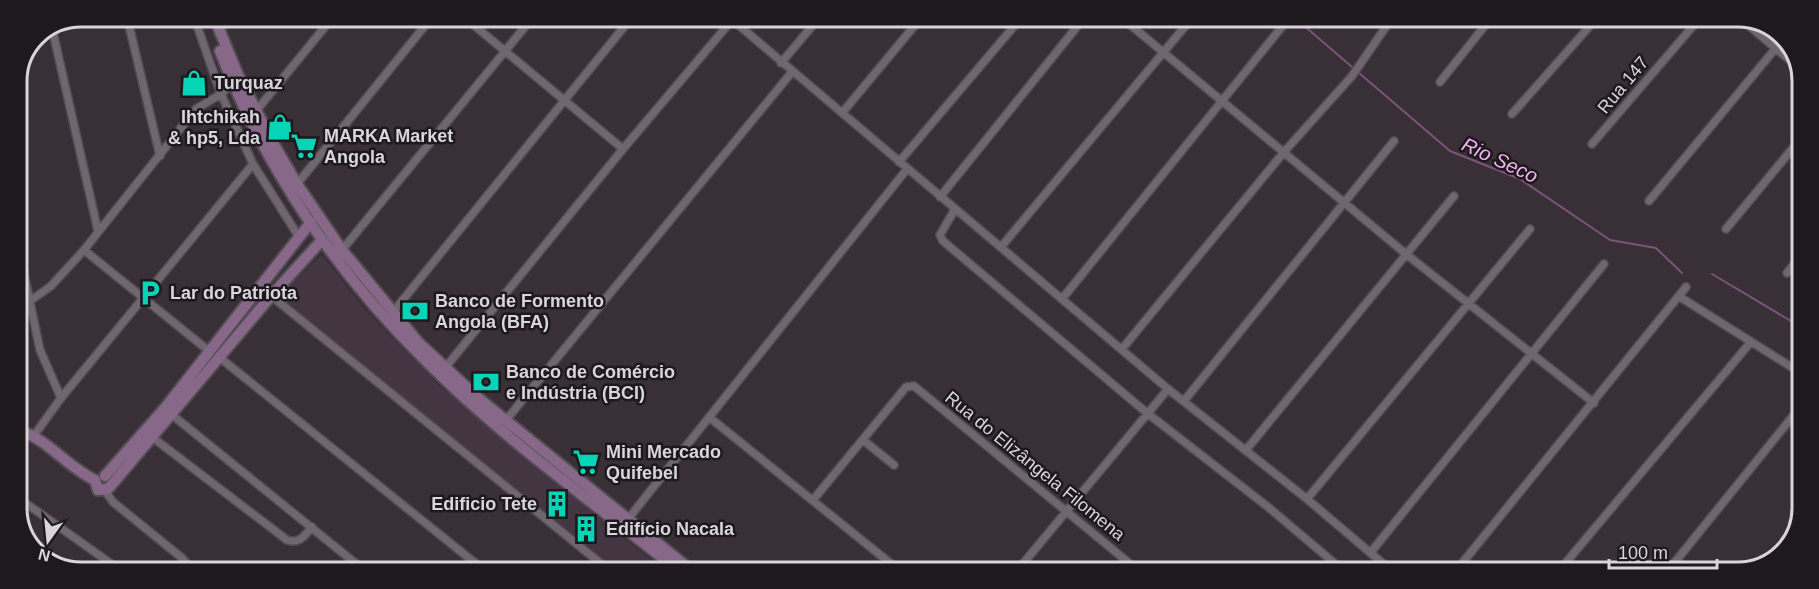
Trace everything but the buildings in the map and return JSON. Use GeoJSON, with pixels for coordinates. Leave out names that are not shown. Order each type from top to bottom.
{"type":"FeatureCollection","features":[{"type":"Feature","properties":{"kind":"main road"},"geometry":{"type":"LineString","coordinates":[[211,27],[233,83],[257,132],[322,240],[398,333],[461,395],[668,562]]}},
{"type":"Feature","properties":{"kind":"main road"},"geometry":{"type":"LineString","coordinates":[[217,27],[256,111],[297,184],[342,250],[418,342],[506,420],[681,562]]}},
{"type":"Feature","properties":{"kind":"main road"},"geometry":{"type":"LineString","coordinates":[[104,483],[152,437],[171,414],[259,286],[311,222]]}},
{"type":"Feature","properties":{"kind":"main road"},"geometry":{"type":"LineString","coordinates":[[104,483],[214,354],[322,240]]}},
{"type":"Feature","properties":{"kind":"main road"},"geometry":{"type":"LineString","coordinates":[[27,434],[81,474],[104,483]]}},
{"type":"Feature","properties":{"kind":"street"},"geometry":{"type":"LineString","coordinates":[[130,27],[159,156]]}},
{"type":"Feature","properties":{"kind":"street"},"geometry":{"type":"LineString","coordinates":[[198,27],[221,94],[253,164],[299,237]]}},
{"type":"Feature","properties":{"kind":"street"},"geometry":{"type":"LineString","coordinates":[[219,32],[223,27]]}},
{"type":"Feature","properties":{"kind":"street"},"geometry":{"type":"LineString","coordinates":[[256,111],[325,27]]}},
{"type":"Feature","properties":{"kind":"street"},"geometry":{"type":"LineString","coordinates":[[297,184],[424,27]]}},
{"type":"Feature","properties":{"kind":"street"},"geometry":{"type":"LineString","coordinates":[[477,27],[623,149]]}},
{"type":"Feature","properties":{"kind":"street"},"geometry":{"type":"LineString","coordinates":[[342,250],[524,27]]}},
{"type":"Feature","properties":{"kind":"street"},"geometry":{"type":"LineString","coordinates":[[393,312],[624,27]]}},
{"type":"Feature","properties":{"kind":"street"},"geometry":{"type":"LineString","coordinates":[[445,368],[724,27]]}},
{"type":"Feature","properties":{"kind":"street"},"geometry":{"type":"LineString","coordinates":[[740,27],[1168,389],[1307,499],[1382,562]]}},
{"type":"Feature","properties":{"kind":"street"},"geometry":{"type":"LineString","coordinates":[[782,63],[812,27]]}},
{"type":"Feature","properties":{"kind":"street"},"geometry":{"type":"LineString","coordinates":[[842,113],[914,27]]}},
{"type":"Feature","properties":{"kind":"street"},"geometry":{"type":"LineString","coordinates":[[899,162],[1013,27]]}},
{"type":"Feature","properties":{"kind":"street"},"geometry":{"type":"LineString","coordinates":[[940,197],[1077,27]]}},
{"type":"Feature","properties":{"kind":"street"},"geometry":{"type":"LineString","coordinates":[[1133,27],[1406,254],[1594,404]]}},
{"type":"Feature","properties":{"kind":"street"},"geometry":{"type":"LineString","coordinates":[[1001,247],[1185,27]]}},
{"type":"Feature","properties":{"kind":"street"},"geometry":{"type":"LineString","coordinates":[[1062,299],[1283,27]]}},
{"type":"Feature","properties":{"kind":"street"},"geometry":{"type":"LineString","coordinates":[[1122,350],[1284,153],[1352,76],[1386,27]]}},
{"type":"Feature","properties":{"kind":"street"},"geometry":{"type":"LineString","coordinates":[[1440,82],[1484,27]]}},
{"type":"Feature","properties":{"kind":"street"},"geometry":{"type":"LineString","coordinates":[[1512,114],[1589,27]]}},
{"type":"Feature","properties":{"kind":"street","name":"Rua 147"},"geometry":{"type":"LineString","coordinates":[[1592,144],[1692,27]]}},
{"type":"Feature","properties":{"kind":"street"},"geometry":{"type":"LineString","coordinates":[[1754,30],[1787,57]]}},
{"type":"Feature","properties":{"kind":"street"},"geometry":{"type":"LineString","coordinates":[[53,35],[98,231]]}},
{"type":"Feature","properties":{"kind":"street"},"geometry":{"type":"LineString","coordinates":[[1649,201],[1779,45]]}},
{"type":"Feature","properties":{"kind":"street"},"geometry":{"type":"LineString","coordinates":[[506,420],[792,72]]}},
{"type":"Feature","properties":{"kind":"street"},"geometry":{"type":"LineString","coordinates":[[30,301],[51,286],[84,250],[200,104],[221,94],[233,83]]}},
{"type":"Feature","properties":{"kind":"street"},"geometry":{"type":"LineString","coordinates":[[1184,401],[1394,141]]}},
{"type":"Feature","properties":{"kind":"street"},"geometry":{"type":"LineString","coordinates":[[1726,229],[1792,149]]}},
{"type":"Feature","properties":{"kind":"street"},"geometry":{"type":"LineString","coordinates":[[33,437],[61,398],[253,164]]}},
{"type":"Feature","properties":{"kind":"street"},"geometry":{"type":"LineString","coordinates":[[628,519],[907,170]]}},
{"type":"Feature","properties":{"kind":"street"},"geometry":{"type":"LineString","coordinates":[[1246,450],[1454,196]]}},
{"type":"Feature","properties":{"kind":"street"},"geometry":{"type":"LineString","coordinates":[[955,209],[941,230],[940,235],[943,241],[1147,413],[1268,507],[1333,562]]}},
{"type":"Feature","properties":{"kind":"street"},"geometry":{"type":"LineString","coordinates":[[1307,499],[1530,229]]}},
{"type":"Feature","properties":{"kind":"street"},"geometry":{"type":"LineString","coordinates":[[84,250],[474,562]]}},
{"type":"Feature","properties":{"kind":"street"},"geometry":{"type":"LineString","coordinates":[[1371,552],[1604,264]]}},
{"type":"Feature","properties":{"kind":"street"},"geometry":{"type":"LineString","coordinates":[[1787,273],[1792,267]]}},
{"type":"Feature","properties":{"kind":"street"},"geometry":{"type":"LineString","coordinates":[[259,286],[599,562]]}},
{"type":"Feature","properties":{"kind":"street"},"geometry":{"type":"LineString","coordinates":[[1463,562],[1594,404],[1686,287]]}},
{"type":"Feature","properties":{"kind":"street"},"geometry":{"type":"LineString","coordinates":[[27,288],[43,357],[61,398]]}},
{"type":"Feature","properties":{"kind":"street"},"geometry":{"type":"LineString","coordinates":[[1680,297],[1792,368]]}},
{"type":"Feature","properties":{"kind":"street"},"geometry":{"type":"LineString","coordinates":[[1566,562],[1750,343]]}},
{"type":"Feature","properties":{"kind":"street","name":"Rua do Elizângela Filomena"},"geometry":{"type":"LineString","coordinates":[[863,440],[909,385],[923,393],[1128,562]]}},
{"type":"Feature","properties":{"kind":"street"},"geometry":{"type":"LineString","coordinates":[[1024,562],[1168,389]]}},
{"type":"Feature","properties":{"kind":"street"},"geometry":{"type":"LineString","coordinates":[[171,414],[354,562]]}},
{"type":"Feature","properties":{"kind":"street"},"geometry":{"type":"LineString","coordinates":[[709,417],[889,562]]}},
{"type":"Feature","properties":{"kind":"street"},"geometry":{"type":"LineString","coordinates":[[1675,562],[1792,417]]}},
{"type":"Feature","properties":{"kind":"street"},"geometry":{"type":"LineString","coordinates":[[152,437],[287,540],[294,542],[301,539],[312,527]]}},
{"type":"Feature","properties":{"kind":"street"},"geometry":{"type":"LineString","coordinates":[[813,500],[863,440],[894,465]]}},
{"type":"Feature","properties":{"kind":"street"},"geometry":{"type":"LineString","coordinates":[[104,483],[113,502],[186,562]]}},
{"type":"Feature","properties":{"kind":"street"},"geometry":{"type":"LineString","coordinates":[[27,504],[109,562]]}},
{"type":"Feature","properties":{"kind":"shaded area"},"geometry":{"type":"Polygon","coordinates":[[[320,256],[324,257],[367,312],[442,388],[653,562],[604,562],[285,301],[283,291],[320,256]]]}},
{"type":"Feature","properties":{"kind":"waterway","name":"Rio Seco"},"geometry":{"type":"LineString","coordinates":[[1305,27],[1450,151],[1520,179],[1610,240],[1656,248],[1682,273]]}},
{"type":"Feature","properties":{"kind":"waterway","name":"Rio Seco"},"geometry":{"type":"LineString","coordinates":[[1712,274],[1792,322]]}},
{"type":"Feature","properties":{"kind":"place","name":"Turquaz"},"geometry":{"type":"Point","coordinates":[194,83]}},
{"type":"Feature","properties":{"kind":"place","name":"Ihtchikah & hp5, Lda"},"geometry":{"type":"Point","coordinates":[280,127]}},
{"type":"Feature","properties":{"kind":"place","name":"MARKA Market Angola"},"geometry":{"type":"Point","coordinates":[304,146]}},
{"type":"Feature","properties":{"kind":"place","name":"Lar do Patriota"},"geometry":{"type":"Point","coordinates":[150,293]}},
{"type":"Feature","properties":{"kind":"place","name":"Banco de Formento Angola (BFA)"},"geometry":{"type":"Point","coordinates":[415,311]}},
{"type":"Feature","properties":{"kind":"place","name":"Banco de Comércio e Indústria (BCI)"},"geometry":{"type":"Point","coordinates":[486,382]}},
{"type":"Feature","properties":{"kind":"place","name":"Mini Mercado Quifebel"},"geometry":{"type":"Point","coordinates":[586,462]}},
{"type":"Feature","properties":{"kind":"place","name":"Edificio Tete"},"geometry":{"type":"Point","coordinates":[557,504]}},
{"type":"Feature","properties":{"kind":"place","name":"Edifício Nacala"},"geometry":{"type":"Point","coordinates":[586,529]}}]}
